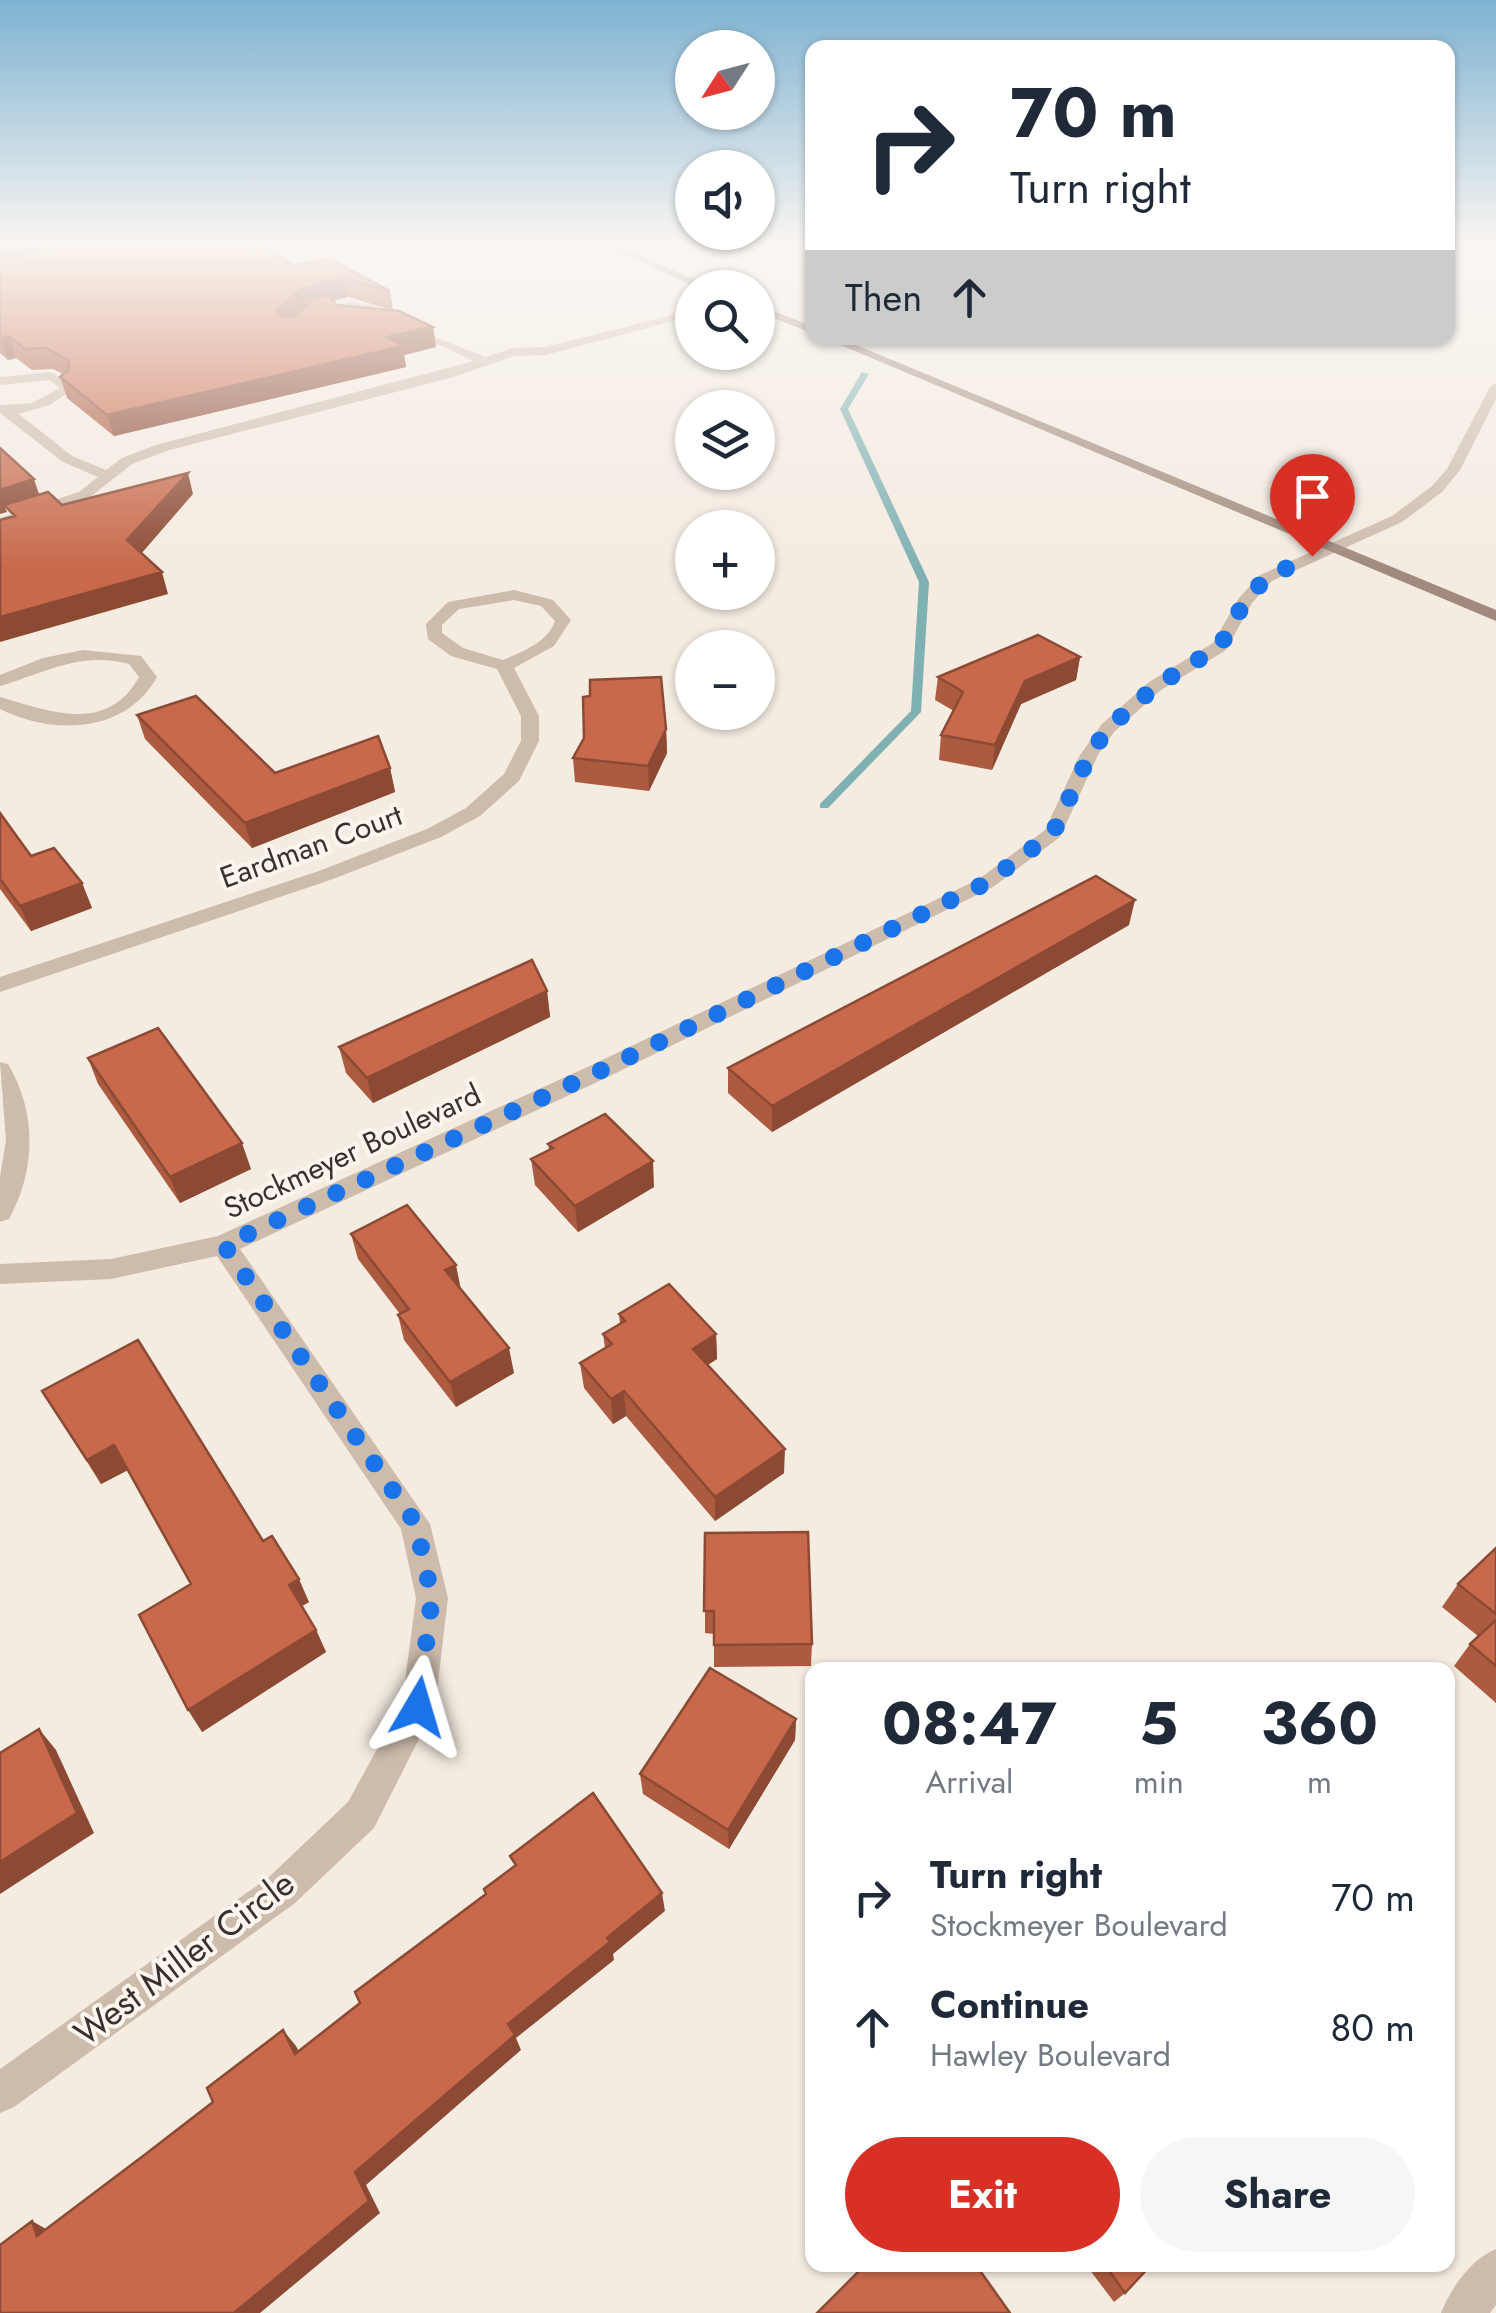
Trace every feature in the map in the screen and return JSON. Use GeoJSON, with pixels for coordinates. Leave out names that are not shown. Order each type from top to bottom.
{"type":"FeatureCollection","features":[{"type":"Feature","properties":{"kind":"street"},"geometry":{"type":"LineString","coordinates":[[468,353],[483,361]]}},
{"type":"Feature","properties":{"kind":"street"},"geometry":{"type":"LineString","coordinates":[[0,523],[84,495],[127,461],[161,448],[446,375],[509,353]]}},
{"type":"Feature","properties":{"kind":"street"},"geometry":{"type":"LineString","coordinates":[[866,353],[1496,616]]}},
{"type":"Feature","properties":{"kind":"street"},"geometry":{"type":"LineString","coordinates":[[0,380],[51,376],[68,386],[58,396],[4,410]]}},
{"type":"Feature","properties":{"kind":"street","name":"Stockmeyer Boulevard"},"geometry":{"type":"LineString","coordinates":[[0,1274],[111,1269],[224,1245],[604,1069],[709,1014],[986,883],[1053,833],[1089,756],[1108,728],[1156,686],[1220,646],[1245,601],[1266,578],[1397,519],[1437,489],[1453,470],[1496,387]]}},
{"type":"Feature","properties":{"kind":"street"},"geometry":{"type":"LineString","coordinates":[[4,410],[65,455],[94,473],[108,475]]}},
{"type":"Feature","properties":{"kind":"street"},"geometry":{"type":"LineString","coordinates":[[494,596],[532,598],[558,611],[561,630],[553,639],[504,666],[442,644],[434,635],[434,624],[440,614],[472,599],[494,596]]}},
{"type":"Feature","properties":{"kind":"street"},"geometry":{"type":"LineString","coordinates":[[0,681],[57,658],[100,653],[135,660],[148,677],[132,700],[90,718],[41,721],[22,716],[0,702]]}},
{"type":"Feature","properties":{"kind":"street","name":"Eardman Court"},"geometry":{"type":"LineString","coordinates":[[0,985],[326,875],[434,833],[474,812],[512,777],[530,741],[530,716],[504,666]]}},
{"type":"Feature","properties":{"kind":"street"},"geometry":{"type":"LineString","coordinates":[[0,1070],[15,1100],[21,1129],[0,1212]]}},
{"type":"Feature","properties":{"kind":"street","name":"West Miller Circle"},"geometry":{"type":"LineString","coordinates":[[0,2093],[282,1890],[361,1815],[418,1707],[432,1598],[416,1524],[224,1245]]}},
{"type":"Feature","properties":{"kind":"street"},"geometry":{"type":"LineString","coordinates":[[1463,2313],[1496,2270]]}},
{"type":"Feature","properties":{"kind":"building"},"geometry":{"type":"Polygon","coordinates":[[[55,353],[373,353],[107,415],[60,377],[69,369],[68,360],[55,353]]]}},
{"type":"Feature","properties":{"kind":"building"},"geometry":{"type":"Polygon","coordinates":[[[0,448],[34,479],[0,490],[0,448]]]}},
{"type":"Feature","properties":{"kind":"building"},"geometry":{"type":"Polygon","coordinates":[[[188,473],[127,540],[162,572],[0,617],[0,520],[15,516],[4,505],[48,492],[62,505],[188,473]]]}},
{"type":"Feature","properties":{"kind":"building"},"geometry":{"type":"Polygon","coordinates":[[[1038,635],[1080,657],[1025,681],[995,745],[941,735],[963,692],[938,677],[1038,635]]]}},
{"type":"Feature","properties":{"kind":"building"},"geometry":{"type":"Polygon","coordinates":[[[661,677],[666,729],[648,766],[573,758],[584,738],[583,697],[590,696],[590,680],[661,677]]]}},
{"type":"Feature","properties":{"kind":"building"},"geometry":{"type":"Polygon","coordinates":[[[196,696],[275,773],[378,736],[390,768],[245,823],[137,715],[196,696]]]}},
{"type":"Feature","properties":{"kind":"building"},"geometry":{"type":"Polygon","coordinates":[[[0,813],[31,856],[54,848],[82,883],[20,906],[0,879],[0,813]]]}},
{"type":"Feature","properties":{"kind":"building"},"geometry":{"type":"Polygon","coordinates":[[[1096,876],[1135,900],[772,1106],[728,1068],[1096,876]]]}},
{"type":"Feature","properties":{"kind":"building"},"geometry":{"type":"Polygon","coordinates":[[[532,960],[547,991],[367,1078],[339,1047],[532,960]]]}},
{"type":"Feature","properties":{"kind":"building"},"geometry":{"type":"Polygon","coordinates":[[[158,1028],[242,1143],[170,1177],[88,1058],[158,1028]]]}},
{"type":"Feature","properties":{"kind":"building"},"geometry":{"type":"Polygon","coordinates":[[[605,1114],[653,1161],[575,1206],[531,1159],[553,1148],[548,1144],[605,1114]]]}},
{"type":"Feature","properties":{"kind":"building"},"geometry":{"type":"Polygon","coordinates":[[[407,1205],[456,1265],[445,1270],[509,1348],[450,1382],[398,1315],[409,1309],[351,1234],[407,1205]]]}},
{"type":"Feature","properties":{"kind":"building"},"geometry":{"type":"Polygon","coordinates":[[[669,1284],[716,1334],[693,1349],[785,1449],[715,1497],[624,1391],[611,1399],[580,1363],[612,1344],[603,1334],[625,1321],[619,1314],[669,1284]]]}},
{"type":"Feature","properties":{"kind":"building"},"geometry":{"type":"Polygon","coordinates":[[[138,1340],[263,1541],[272,1536],[299,1579],[289,1585],[316,1630],[188,1710],[139,1615],[191,1584],[114,1445],[87,1460],[42,1391],[138,1340]]]}},
{"type":"Feature","properties":{"kind":"building"},"geometry":{"type":"Polygon","coordinates":[[[808,1532],[812,1644],[714,1645],[714,1611],[704,1611],[705,1533],[808,1532]]]}},
{"type":"Feature","properties":{"kind":"building"},"geometry":{"type":"Polygon","coordinates":[[[1496,1548],[1496,1614],[1458,1584],[1496,1548]]]}},
{"type":"Feature","properties":{"kind":"building"},"geometry":{"type":"Polygon","coordinates":[[[1496,1620],[1496,1666],[1470,1644],[1496,1620]]]}},
{"type":"Feature","properties":{"kind":"building"},"geometry":{"type":"Polygon","coordinates":[[[710,1668],[796,1719],[728,1830],[640,1774],[710,1668]]]}},
{"type":"Feature","properties":{"kind":"building"},"geometry":{"type":"Polygon","coordinates":[[[39,1729],[77,1813],[0,1862],[0,1753],[39,1729]]]}},
{"type":"Feature","properties":{"kind":"building"},"geometry":{"type":"Polygon","coordinates":[[[593,1793],[662,1893],[607,1938],[610,1942],[508,2024],[515,2035],[355,2172],[369,2201],[234,2313],[0,2313],[0,2245],[32,2221],[37,2236],[147,2153],[213,2102],[207,2088],[283,2030],[295,2054],[360,2003],[355,1992],[486,1894],[484,1889],[516,1865],[510,1856],[593,1793]]]}},
{"type":"Feature","properties":{"kind":"building"},"geometry":{"type":"Polygon","coordinates":[[[858,2272],[981,2272],[1010,2313],[817,2313],[858,2272]]]}},
{"type":"Feature","properties":{"kind":"building"},"geometry":{"type":"Polygon","coordinates":[[[1110,2272],[1144,2272],[1125,2293],[1110,2272]]]}},
{"type":"Feature","properties":{"kind":"waterway"},"geometry":{"type":"LineString","coordinates":[[824,806],[916,712],[924,582],[844,409],[865,374]]}},
{"type":"Feature","properties":{"kind":"route"},"geometry":{"type":"LineString","coordinates":[[418,1707],[432,1598],[416,1524],[224,1245],[477,1130],[709,1014],[986,883],[1053,833],[1089,756],[1108,728],[1156,686],[1220,646],[1245,601],[1266,578],[1312,556]]}}]}
